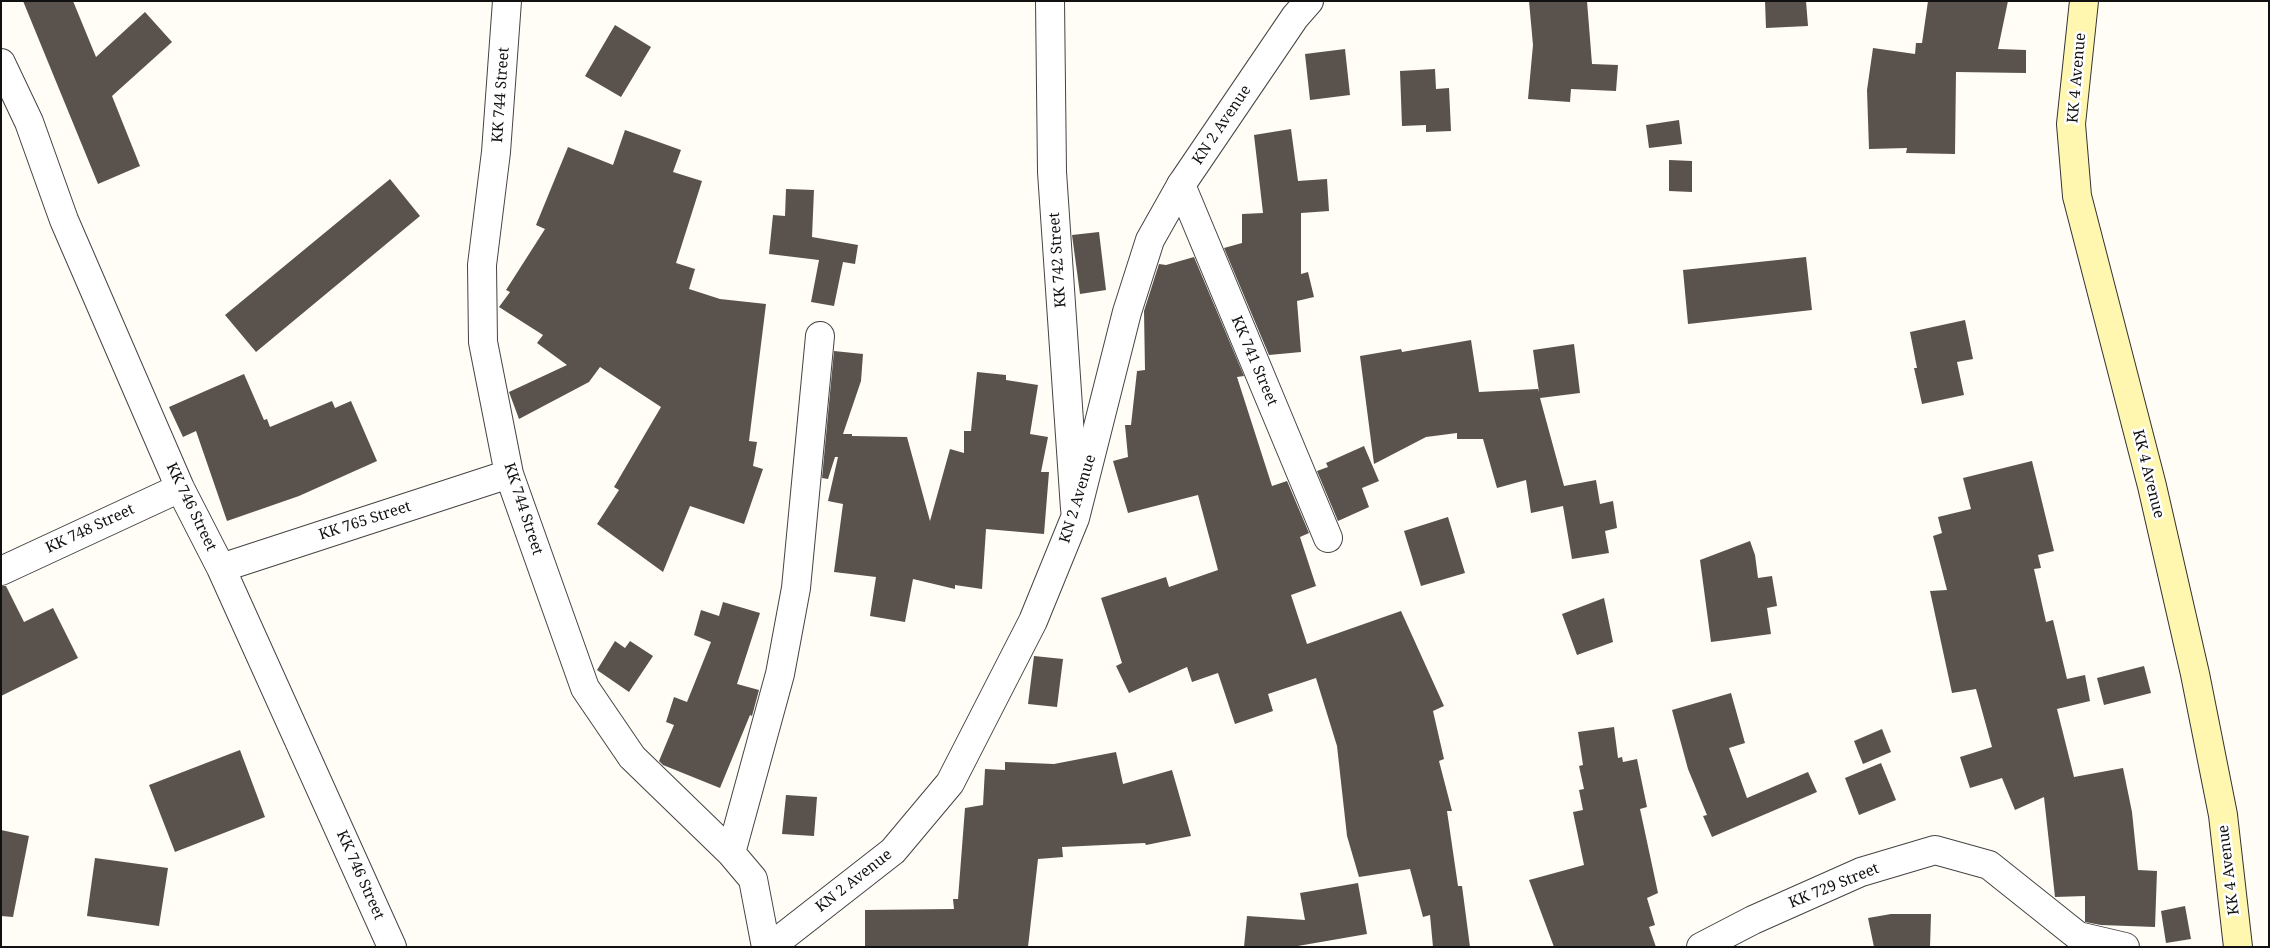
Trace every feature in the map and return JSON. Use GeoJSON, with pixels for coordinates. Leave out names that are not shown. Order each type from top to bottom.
{"type":"FeatureCollection","features":[{"type":"Feature","properties":{"kind":"main road","name":"KK 4 Avenue"},"geometry":{"type":"LineString","coordinates":[[2084,1],[2072,124],[2077,196],[2152,486],[2195,674],[2223,815],[2238,947]]}},
{"type":"Feature","properties":{"kind":"street","name":"KK 744 Street"},"geometry":{"type":"LineString","coordinates":[[507,1],[496,152],[482,265],[483,342],[509,474],[585,688],[632,757],[731,853],[753,879],[768,947]]}},
{"type":"Feature","properties":{"kind":"street","name":"KK 742 Street"},"geometry":{"type":"LineString","coordinates":[[1050,1],[1052,172],[1075,518]]}},
{"type":"Feature","properties":{"kind":"street","name":"KN 2 Avenue"},"geometry":{"type":"LineString","coordinates":[[768,947],[893,851],[950,782],[1033,621],[1075,518],[1130,303],[1150,240],[1181,185],[1295,17],[1310,1]]}},
{"type":"Feature","properties":{"kind":"street","name":"KK 746 Street"},"geometry":{"type":"LineString","coordinates":[[1,63],[29,122],[64,220],[180,488],[221,568],[392,947]]}},
{"type":"Feature","properties":{"kind":"street","name":"KK 741 Street"},"geometry":{"type":"LineString","coordinates":[[1181,185],[1328,538]]}},
{"type":"Feature","properties":{"kind":"street"},"geometry":{"type":"LineString","coordinates":[[731,853],[780,674],[796,588],[820,336]]}},
{"type":"Feature","properties":{"kind":"street","name":"KK 765 Street"},"geometry":{"type":"LineString","coordinates":[[221,568],[509,474]]}},
{"type":"Feature","properties":{"kind":"street","name":"KK 748 Street"},"geometry":{"type":"LineString","coordinates":[[1,571],[180,488]]}},
{"type":"Feature","properties":{"kind":"street","name":"KK 729 Street"},"geometry":{"type":"LineString","coordinates":[[1702,947],[1753,920],[1861,872],[1935,850],[1989,865],[2078,936],[2125,947]]}},
{"type":"Feature","properties":{"kind":"building"},"geometry":{"type":"Polygon","coordinates":[[[23,1],[73,1],[96,57],[145,12],[172,42],[112,96],[140,166],[98,184],[23,1]]]}},
{"type":"Feature","properties":{"kind":"building"},"geometry":{"type":"Polygon","coordinates":[[[1529,1],[1587,1],[1592,64],[1618,65],[1616,91],[1571,89],[1570,102],[1528,99],[1533,45],[1529,1]]]}},
{"type":"Feature","properties":{"kind":"building"},"geometry":{"type":"Polygon","coordinates":[[[1765,1],[1806,1],[1808,26],[1766,28],[1765,1]]]}},
{"type":"Feature","properties":{"kind":"building"},"geometry":{"type":"Polygon","coordinates":[[[1928,1],[2008,1],[1998,49],[2026,50],[2026,73],[1956,72],[1955,154],[1906,153],[1907,148],[1869,149],[1867,90],[1873,48],[1915,54],[1916,43],[1922,43],[1928,1]]]}},
{"type":"Feature","properties":{"kind":"building"},"geometry":{"type":"Polygon","coordinates":[[[615,25],[651,47],[621,97],[585,76],[615,25]]]}},
{"type":"Feature","properties":{"kind":"building"},"geometry":{"type":"Polygon","coordinates":[[[1345,49],[1350,95],[1310,100],[1305,54],[1345,49]]]}},
{"type":"Feature","properties":{"kind":"building"},"geometry":{"type":"Polygon","coordinates":[[[1435,69],[1436,89],[1449,88],[1451,131],[1426,132],[1426,125],[1402,126],[1400,71],[1435,69]]]}},
{"type":"Feature","properties":{"kind":"building"},"geometry":{"type":"Polygon","coordinates":[[[1679,120],[1682,144],[1649,148],[1646,125],[1679,120]]]}},
{"type":"Feature","properties":{"kind":"building"},"geometry":{"type":"Polygon","coordinates":[[[1291,129],[1298,181],[1327,179],[1329,211],[1301,213],[1301,274],[1308,272],[1314,297],[1297,301],[1301,352],[1269,355],[1224,248],[1242,243],[1242,214],[1263,213],[1254,135],[1291,129]]]}},
{"type":"Feature","properties":{"kind":"building"},"geometry":{"type":"Polygon","coordinates":[[[625,130],[681,150],[673,172],[702,181],[676,263],[695,269],[689,289],[720,299],[766,304],[749,441],[757,442],[753,466],[763,469],[744,524],[690,506],[663,572],[597,524],[619,490],[614,487],[661,407],[600,367],[589,382],[519,419],[509,392],[567,365],[537,343],[543,335],[499,307],[510,292],[506,290],[545,229],[536,225],[568,147],[613,165],[625,130]]]}},
{"type":"Feature","properties":{"kind":"building"},"geometry":{"type":"Polygon","coordinates":[[[1669,160],[1692,161],[1692,192],[1669,191],[1669,160]]]}},
{"type":"Feature","properties":{"kind":"building"},"geometry":{"type":"Polygon","coordinates":[[[390,179],[420,216],[256,352],[225,315],[390,179]]]}},
{"type":"Feature","properties":{"kind":"building"},"geometry":{"type":"Polygon","coordinates":[[[786,189],[814,190],[812,237],[858,245],[855,264],[843,262],[834,306],[811,302],[819,260],[769,254],[773,215],[785,216],[786,189]]]}},
{"type":"Feature","properties":{"kind":"building"},"geometry":{"type":"Polygon","coordinates":[[[1099,232],[1106,290],[1080,294],[1072,235],[1099,232]]]}},
{"type":"Feature","properties":{"kind":"building"},"geometry":{"type":"Polygon","coordinates":[[[1194,257],[1244,376],[1237,377],[1272,486],[1287,481],[1309,533],[1300,537],[1316,586],[1291,595],[1307,644],[1401,611],[1444,706],[1433,711],[1444,759],[1439,761],[1452,811],[1447,811],[1458,886],[1462,886],[1470,947],[1433,947],[1430,915],[1423,917],[1410,869],[1359,877],[1347,836],[1337,746],[1316,678],[1268,694],[1273,711],[1235,724],[1218,673],[1192,682],[1187,667],[1129,693],[1116,666],[1122,663],[1101,598],[1166,577],[1169,587],[1218,570],[1198,495],[1128,513],[1113,461],[1128,457],[1125,425],[1131,425],[1137,371],[1145,370],[1144,311],[1159,264],[1166,265],[1194,257]]]}},
{"type":"Feature","properties":{"kind":"building"},"geometry":{"type":"Polygon","coordinates":[[[1806,257],[1812,310],[1688,324],[1683,270],[1806,257]]]}},
{"type":"Feature","properties":{"kind":"building"},"geometry":{"type":"Polygon","coordinates":[[[1965,320],[1973,359],[1957,362],[1964,395],[1922,404],[1914,368],[1917,368],[1910,332],[1965,320]]]}},
{"type":"Feature","properties":{"kind":"building"},"geometry":{"type":"Polygon","coordinates":[[[1471,340],[1479,392],[1538,389],[1539,392],[1533,350],[1574,344],[1580,393],[1540,398],[1564,486],[1596,480],[1600,504],[1613,501],[1617,528],[1605,531],[1609,553],[1572,559],[1563,506],[1531,513],[1526,480],[1497,488],[1483,439],[1457,439],[1457,433],[1426,437],[1374,464],[1360,356],[1401,349],[1402,352],[1471,340]]]}},
{"type":"Feature","properties":{"kind":"building"},"geometry":{"type":"Polygon","coordinates":[[[834,351],[863,354],[861,381],[843,434],[852,434],[852,436],[907,437],[930,521],[950,449],[964,453],[964,431],[971,431],[977,372],[1006,375],[1006,380],[1038,385],[1030,434],[1048,437],[1041,472],[1049,472],[1044,534],[986,529],[982,589],[955,585],[955,589],[913,579],[905,622],[870,616],[876,577],[834,572],[843,504],[828,501],[838,457],[835,457],[828,479],[822,478],[834,351]]]}},
{"type":"Feature","properties":{"kind":"building"},"geometry":{"type":"Polygon","coordinates":[[[244,374],[264,420],[267,419],[270,427],[332,401],[335,408],[351,401],[377,461],[299,496],[227,521],[196,431],[183,437],[169,407],[244,374]]]}},
{"type":"Feature","properties":{"kind":"building"},"geometry":{"type":"Polygon","coordinates":[[[1364,446],[1379,481],[1362,488],[1369,507],[1338,521],[1317,471],[1328,467],[1326,463],[1364,446]]]}},
{"type":"Feature","properties":{"kind":"building"},"geometry":{"type":"Polygon","coordinates":[[[2032,461],[2054,551],[2038,555],[2041,568],[2034,569],[2046,622],[2053,620],[2067,679],[2085,675],[2090,701],[2057,709],[2074,777],[2123,768],[2132,812],[2138,870],[2157,871],[2155,927],[2101,925],[2085,922],[2085,896],[2055,897],[2044,797],[2015,810],[2002,778],[1970,788],[1960,757],[1992,747],[1976,689],[1952,693],[1930,591],[1947,590],[1933,536],[1942,533],[1938,517],[1971,509],[1963,478],[2032,461]]]}},
{"type":"Feature","properties":{"kind":"building"},"geometry":{"type":"Polygon","coordinates":[[[1448,517],[1465,573],[1421,586],[1404,531],[1448,517]]]}},
{"type":"Feature","properties":{"kind":"building"},"geometry":{"type":"Polygon","coordinates":[[[1750,541],[1755,555],[1758,578],[1772,576],[1777,606],[1767,608],[1771,634],[1711,642],[1700,560],[1750,541]]]}},
{"type":"Feature","properties":{"kind":"building"},"geometry":{"type":"Polygon","coordinates":[[[1,586],[6,586],[24,622],[53,608],[78,658],[1,696],[1,586]]]}},
{"type":"Feature","properties":{"kind":"building"},"geometry":{"type":"Polygon","coordinates":[[[1604,598],[1613,642],[1577,655],[1562,614],[1604,598]]]}},
{"type":"Feature","properties":{"kind":"building"},"geometry":{"type":"Polygon","coordinates":[[[723,602],[760,613],[737,684],[759,690],[752,716],[750,715],[720,788],[663,765],[659,761],[674,725],[666,722],[674,697],[687,702],[711,642],[694,635],[701,610],[719,616],[723,602]]]}},
{"type":"Feature","properties":{"kind":"building"},"geometry":{"type":"Polygon","coordinates":[[[615,641],[625,648],[630,641],[653,656],[629,692],[597,670],[615,641]]]}},
{"type":"Feature","properties":{"kind":"building"},"geometry":{"type":"Polygon","coordinates":[[[1034,656],[1063,659],[1057,707],[1028,704],[1034,656]]]}},
{"type":"Feature","properties":{"kind":"building"},"geometry":{"type":"Polygon","coordinates":[[[2144,666],[2151,693],[2104,705],[2097,678],[2144,666]]]}},
{"type":"Feature","properties":{"kind":"building"},"geometry":{"type":"Polygon","coordinates":[[[1731,693],[1745,743],[1729,748],[1747,798],[1808,772],[1817,792],[1712,837],[1703,816],[1707,815],[1688,769],[1672,710],[1731,693]]]}},
{"type":"Feature","properties":{"kind":"building"},"geometry":{"type":"Polygon","coordinates":[[[1614,727],[1618,758],[1622,757],[1623,762],[1637,759],[1647,807],[1640,809],[1658,893],[1647,898],[1655,925],[1649,927],[1656,947],[1554,947],[1529,880],[1584,865],[1573,812],[1583,810],[1579,790],[1584,789],[1579,766],[1583,765],[1578,732],[1614,727]]]}},
{"type":"Feature","properties":{"kind":"building"},"geometry":{"type":"Polygon","coordinates":[[[1882,729],[1891,752],[1863,764],[1854,741],[1882,729]]]}},
{"type":"Feature","properties":{"kind":"building"},"geometry":{"type":"Polygon","coordinates":[[[240,750],[265,817],[175,852],[149,785],[240,750]]]}},
{"type":"Feature","properties":{"kind":"building"},"geometry":{"type":"Polygon","coordinates":[[[1116,752],[1123,784],[1172,770],[1191,836],[1146,845],[1145,843],[1062,847],[1063,857],[1038,859],[1028,947],[865,947],[865,910],[954,909],[953,899],[958,899],[965,808],[983,805],[985,769],[1005,770],[1005,762],[1054,764],[1116,752]]]}},
{"type":"Feature","properties":{"kind":"building"},"geometry":{"type":"Polygon","coordinates":[[[1881,763],[1896,800],[1859,815],[1845,778],[1881,763]]]}},
{"type":"Feature","properties":{"kind":"building"},"geometry":{"type":"Polygon","coordinates":[[[786,795],[817,797],[814,836],[782,834],[786,795]]]}},
{"type":"Feature","properties":{"kind":"building"},"geometry":{"type":"Polygon","coordinates":[[[1,830],[29,836],[13,917],[1,916],[1,830]]]}},
{"type":"Feature","properties":{"kind":"building"},"geometry":{"type":"Polygon","coordinates":[[[95,858],[168,868],[159,926],[87,916],[95,858]]]}},
{"type":"Feature","properties":{"kind":"building"},"geometry":{"type":"Polygon","coordinates":[[[1358,883],[1367,934],[1292,947],[1244,947],[1247,916],[1305,920],[1300,893],[1358,883]]]}},
{"type":"Feature","properties":{"kind":"building"},"geometry":{"type":"Polygon","coordinates":[[[2185,906],[2191,939],[2166,943],[2161,911],[2185,906]]]}},
{"type":"Feature","properties":{"kind":"building"},"geometry":{"type":"Polygon","coordinates":[[[1891,914],[1931,914],[1930,947],[1874,947],[1868,918],[1891,914]]]}}]}
